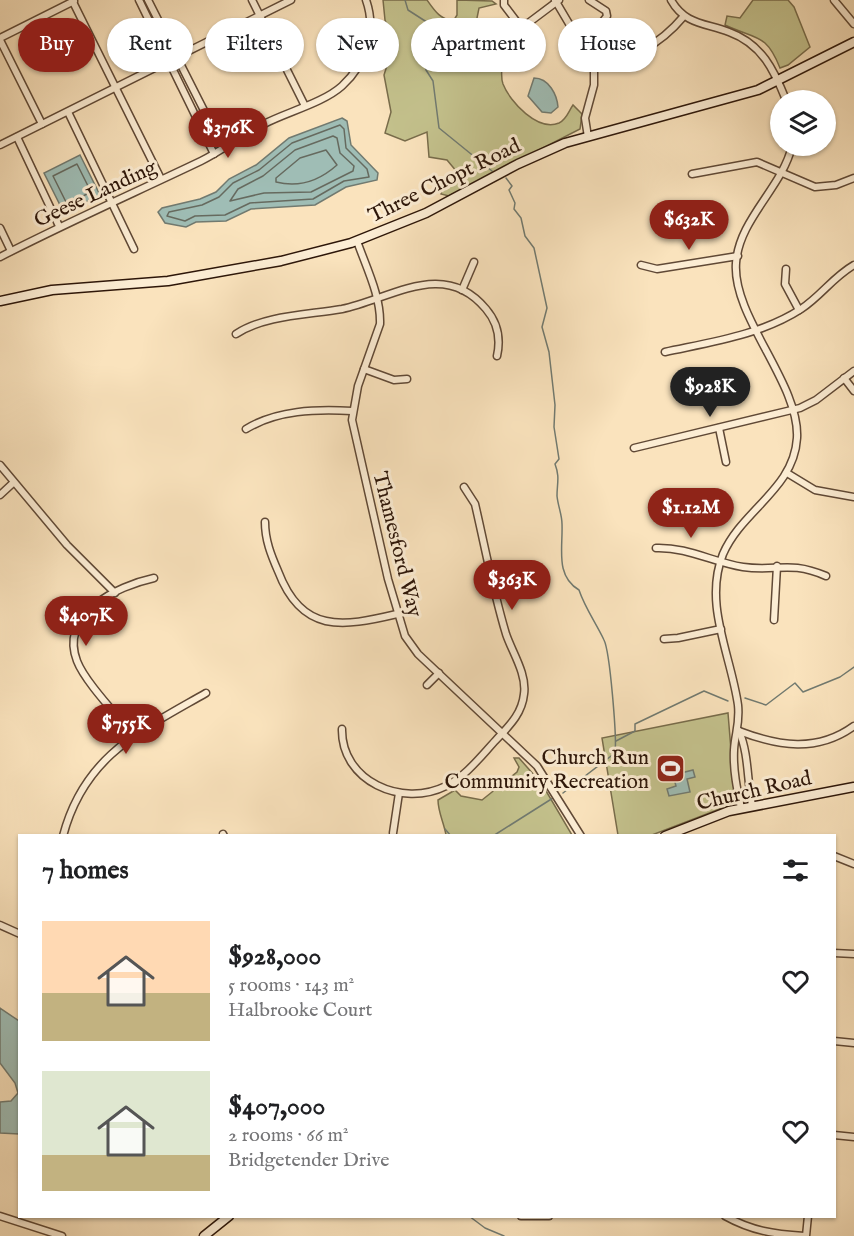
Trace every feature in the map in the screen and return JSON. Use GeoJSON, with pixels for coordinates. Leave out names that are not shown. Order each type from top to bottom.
{"type":"FeatureCollection","features":[{"type":"Feature","properties":{"kind":"main road","name":"Three Chopt Road"},"geometry":{"type":"LineString","coordinates":[[0,301],[52,290],[143,285],[202,276],[282,261],[357,241],[426,213],[540,154],[588,137],[656,120],[779,81],[854,42]]}},
{"type":"Feature","properties":{"kind":"main road","name":"Church Road"},"geometry":{"type":"LineString","coordinates":[[669,834],[694,823],[741,808],[854,787]]}},
{"type":"Feature","properties":{"kind":"main road"},"geometry":{"type":"LineString","coordinates":[[204,1236],[226,1218]]}},
{"type":"Feature","properties":{"kind":"street"},"geometry":{"type":"LineString","coordinates":[[139,0],[148,18]]}},
{"type":"Feature","properties":{"kind":"street"},"geometry":{"type":"LineString","coordinates":[[148,0],[157,18]]}},
{"type":"Feature","properties":{"kind":"street"},"geometry":{"type":"LineString","coordinates":[[252,0],[304,104]]}},
{"type":"Feature","properties":{"kind":"street"},"geometry":{"type":"LineString","coordinates":[[193,48],[291,0]]}},
{"type":"Feature","properties":{"kind":"street","name":"Geese Landing"},"geometry":{"type":"LineString","coordinates":[[0,257],[110,201],[214,154],[262,124],[341,87],[364,57],[370,33],[370,12],[366,0]]}},
{"type":"Feature","properties":{"kind":"street"},"geometry":{"type":"LineString","coordinates":[[504,0],[504,5],[523,27],[557,1],[567,18]]}},
{"type":"Feature","properties":{"kind":"street"},"geometry":{"type":"LineString","coordinates":[[589,0],[606,11],[605,18]]}},
{"type":"Feature","properties":{"kind":"street"},"geometry":{"type":"LineString","coordinates":[[670,0],[691,22],[727,31],[751,43],[769,62],[782,90]]}},
{"type":"Feature","properties":{"kind":"street"},"geometry":{"type":"LineString","coordinates":[[834,0],[854,24]]}},
{"type":"Feature","properties":{"kind":"street"},"geometry":{"type":"LineString","coordinates":[[42,124],[0,39],[74,1],[161,179]]}},
{"type":"Feature","properties":{"kind":"street"},"geometry":{"type":"LineString","coordinates":[[657,41],[684,16]]}},
{"type":"Feature","properties":{"kind":"street"},"geometry":{"type":"LineString","coordinates":[[0,145],[145,72]]}},
{"type":"Feature","properties":{"kind":"street"},"geometry":{"type":"LineString","coordinates":[[175,72],[214,154]]}},
{"type":"Feature","properties":{"kind":"street"},"geometry":{"type":"LineString","coordinates":[[185,72],[223,148]]}},
{"type":"Feature","properties":{"kind":"street"},"geometry":{"type":"LineString","coordinates":[[588,137],[585,117],[594,85],[594,72]]}},
{"type":"Feature","properties":{"kind":"street"},"geometry":{"type":"LineString","coordinates":[[68,112],[134,249]]}},
{"type":"Feature","properties":{"kind":"street"},"geometry":{"type":"LineString","coordinates":[[17,137],[59,226]]}},
{"type":"Feature","properties":{"kind":"street"},"geometry":{"type":"LineString","coordinates":[[752,806],[746,778],[745,746],[739,730],[738,706],[715,595],[721,561],[735,535],[787,473],[793,458],[797,436],[792,410],[740,290],[738,256],[745,233],[782,172],[788,156]]}},
{"type":"Feature","properties":{"kind":"street"},"geometry":{"type":"LineString","coordinates":[[692,174],[757,162],[815,187],[836,185],[854,178]]}},
{"type":"Feature","properties":{"kind":"street"},"geometry":{"type":"LineString","coordinates":[[0,228],[11,251]]}},
{"type":"Feature","properties":{"kind":"street","name":"Thamesford Way"},"geometry":{"type":"LineString","coordinates":[[357,241],[376,299],[380,324],[352,411],[355,434],[397,614],[410,643],[543,773],[581,834]]}},
{"type":"Feature","properties":{"kind":"street"},"geometry":{"type":"LineString","coordinates":[[641,265],[657,268],[738,256]]}},
{"type":"Feature","properties":{"kind":"street"},"geometry":{"type":"LineString","coordinates":[[462,290],[474,262]]}},
{"type":"Feature","properties":{"kind":"street"},"geometry":{"type":"LineString","coordinates":[[665,352],[757,330],[799,310],[836,276],[854,265]]}},
{"type":"Feature","properties":{"kind":"street"},"geometry":{"type":"LineString","coordinates":[[786,269],[785,284],[799,310]]}},
{"type":"Feature","properties":{"kind":"street"},"geometry":{"type":"LineString","coordinates":[[236,334],[254,324],[343,308],[421,284],[440,284],[462,290],[481,303],[493,319],[500,337],[498,356]]}},
{"type":"Feature","properties":{"kind":"street"},"geometry":{"type":"LineString","coordinates":[[364,369],[394,380],[407,379]]}},
{"type":"Feature","properties":{"kind":"street"},"geometry":{"type":"LineString","coordinates":[[634,448],[792,410],[816,400],[854,371]]}},
{"type":"Feature","properties":{"kind":"street"},"geometry":{"type":"LineString","coordinates":[[844,378],[854,391]]}},
{"type":"Feature","properties":{"kind":"street"},"geometry":{"type":"LineString","coordinates":[[246,429],[265,418],[322,410],[352,411]]}},
{"type":"Feature","properties":{"kind":"street"},"geometry":{"type":"LineString","coordinates":[[719,428],[726,462]]}},
{"type":"Feature","properties":{"kind":"street"},"geometry":{"type":"LineString","coordinates":[[0,465],[67,545],[115,593]]}},
{"type":"Feature","properties":{"kind":"street"},"geometry":{"type":"LineString","coordinates":[[787,473],[815,490],[854,497]]}},
{"type":"Feature","properties":{"kind":"street"},"geometry":{"type":"LineString","coordinates":[[0,495],[13,483]]}},
{"type":"Feature","properties":{"kind":"street"},"geometry":{"type":"LineString","coordinates":[[342,729],[344,751],[355,768],[378,786],[399,793],[428,793],[453,782],[503,732],[520,711],[524,684],[506,634],[475,504],[464,487]]}},
{"type":"Feature","properties":{"kind":"street"},"geometry":{"type":"LineString","coordinates":[[265,522],[265,540],[280,579],[291,597],[303,610],[319,619],[346,625],[397,614]]}},
{"type":"Feature","properties":{"kind":"street"},"geometry":{"type":"LineString","coordinates":[[656,548],[675,547],[745,567],[798,566],[826,576]]}},
{"type":"Feature","properties":{"kind":"street"},"geometry":{"type":"LineString","coordinates":[[774,620],[777,566]]}},
{"type":"Feature","properties":{"kind":"street"},"geometry":{"type":"LineString","coordinates":[[133,735],[84,673],[75,651],[75,633],[82,618],[92,607],[134,582],[154,578]]}},
{"type":"Feature","properties":{"kind":"street"},"geometry":{"type":"LineString","coordinates":[[664,639],[721,629]]}},
{"type":"Feature","properties":{"kind":"street"},"geometry":{"type":"LineString","coordinates":[[427,685],[439,673]]}},
{"type":"Feature","properties":{"kind":"street"},"geometry":{"type":"LineString","coordinates":[[64,834],[74,805],[89,778],[111,752],[133,735],[206,693]]}},
{"type":"Feature","properties":{"kind":"street"},"geometry":{"type":"LineString","coordinates":[[739,730],[771,743],[795,745],[832,738],[854,726]]}},
{"type":"Feature","properties":{"kind":"street"},"geometry":{"type":"LineString","coordinates":[[739,730],[734,747],[734,767],[741,808]]}},
{"type":"Feature","properties":{"kind":"street"},"geometry":{"type":"LineString","coordinates":[[393,833],[399,793]]}},
{"type":"Feature","properties":{"kind":"street"},"geometry":{"type":"LineString","coordinates":[[836,857],[854,864]]}},
{"type":"Feature","properties":{"kind":"street"},"geometry":{"type":"LineString","coordinates":[[0,925],[18,933]]}},
{"type":"Feature","properties":{"kind":"street"},"geometry":{"type":"LineString","coordinates":[[836,953],[854,954]]}},
{"type":"Feature","properties":{"kind":"street"},"geometry":{"type":"LineString","coordinates":[[836,1041],[854,1043]]}},
{"type":"Feature","properties":{"kind":"street"},"geometry":{"type":"LineString","coordinates":[[836,1136],[854,1137]]}},
{"type":"Feature","properties":{"kind":"street"},"geometry":{"type":"LineString","coordinates":[[0,1216],[62,1236]]}},
{"type":"Feature","properties":{"kind":"street"},"geometry":{"type":"LineString","coordinates":[[728,1218],[746,1228],[763,1233],[805,1236],[808,1218]]}},
{"type":"Feature","properties":{"kind":"shaded area"},"geometry":{"type":"Polygon","coordinates":[[[383,0],[427,0],[444,18],[411,18],[411,72],[502,72],[503,84],[507,91],[526,114],[551,125],[564,119],[573,105],[582,114],[580,129],[449,196],[441,194],[442,189],[456,178],[457,172],[447,160],[429,157],[427,132],[405,141],[385,133],[391,112],[384,75],[385,72],[399,72],[399,18],[385,18],[383,0]]]}},
{"type":"Feature","properties":{"kind":"shaded area"},"geometry":{"type":"Polygon","coordinates":[[[457,0],[492,1],[496,4],[479,8],[477,18],[455,18],[457,0]]]}},
{"type":"Feature","properties":{"kind":"shaded area"},"geometry":{"type":"Polygon","coordinates":[[[753,0],[788,0],[794,7],[810,47],[788,65],[780,68],[765,43],[725,25],[727,16],[740,18],[753,0]]]}},
{"type":"Feature","properties":{"kind":"shaded area","name":"Church Run Community Recreation"},"geometry":{"type":"Polygon","coordinates":[[[728,713],[735,800],[725,807],[655,834],[618,834],[602,738],[728,713]]]}},
{"type":"Feature","properties":{"kind":"shaded area"},"geometry":{"type":"Polygon","coordinates":[[[514,758],[519,758],[542,784],[571,834],[446,834],[438,800],[455,790],[461,796],[482,800],[517,772],[519,767],[514,758]]]}},
{"type":"Feature","properties":{"kind":"water"},"geometry":{"type":"Polygon","coordinates":[[[534,78],[548,84],[556,97],[558,107],[551,113],[542,112],[528,96],[534,78]]]}},
{"type":"Feature","properties":{"kind":"water"},"geometry":{"type":"Polygon","coordinates":[[[342,118],[347,121],[351,145],[378,173],[377,180],[346,187],[315,205],[251,209],[226,221],[196,222],[186,227],[165,223],[158,212],[162,208],[200,199],[216,192],[229,179],[256,165],[289,138],[342,118]]]}},
{"type":"Feature","properties":{"kind":"water"},"geometry":{"type":"Polygon","coordinates":[[[80,155],[100,195],[64,213],[44,173],[80,155]]]}},
{"type":"Feature","properties":{"kind":"water"},"geometry":{"type":"Polygon","coordinates":[[[693,770],[695,777],[687,779],[690,792],[669,796],[667,789],[676,786],[673,775],[693,770]]]}},
{"type":"Feature","properties":{"kind":"water"},"geometry":{"type":"Polygon","coordinates":[[[0,1008],[18,1020],[18,1093],[15,1083],[0,1063],[0,1008]]]}},
{"type":"Feature","properties":{"kind":"water"},"geometry":{"type":"Polygon","coordinates":[[[18,1093],[18,1134],[0,1133],[0,1102],[11,1101],[18,1093]]]}},
{"type":"Feature","properties":{"kind":"waterway"},"geometry":{"type":"LineString","coordinates":[[405,0],[408,10],[436,28],[439,39],[425,62],[426,70],[433,81],[439,128],[492,171]]}},
{"type":"Feature","properties":{"kind":"waterway"},"geometry":{"type":"LineString","coordinates":[[506,178],[512,186],[509,190],[515,203],[514,209],[521,218],[525,236],[534,248],[547,308],[542,327],[549,352],[555,405],[554,427],[559,459],[555,464],[558,476],[557,496],[562,521],[563,569],[571,584],[579,590],[604,640],[609,661],[615,753],[563,793]]}},
{"type":"Feature","properties":{"kind":"waterway"},"geometry":{"type":"LineString","coordinates":[[745,698],[766,705],[795,683],[803,692],[840,677],[854,667]]}},
{"type":"Feature","properties":{"kind":"waterway"},"geometry":{"type":"LineString","coordinates":[[616,741],[635,731],[635,724],[704,691],[728,701]]}},
{"type":"Feature","properties":{"kind":"waterway"},"geometry":{"type":"LineString","coordinates":[[496,834],[553,798]]}},
{"type":"Feature","properties":{"kind":"waterway"},"geometry":{"type":"LineString","coordinates":[[445,829],[449,834]]}},
{"type":"Feature","properties":{"kind":"waterway"},"geometry":{"type":"LineString","coordinates":[[472,1218],[485,1228],[504,1236]]}},
{"type":"Feature","properties":{"kind":"place","name":"Church Run Community Recreation"},"geometry":{"type":"Point","coordinates":[670,769]}}]}
